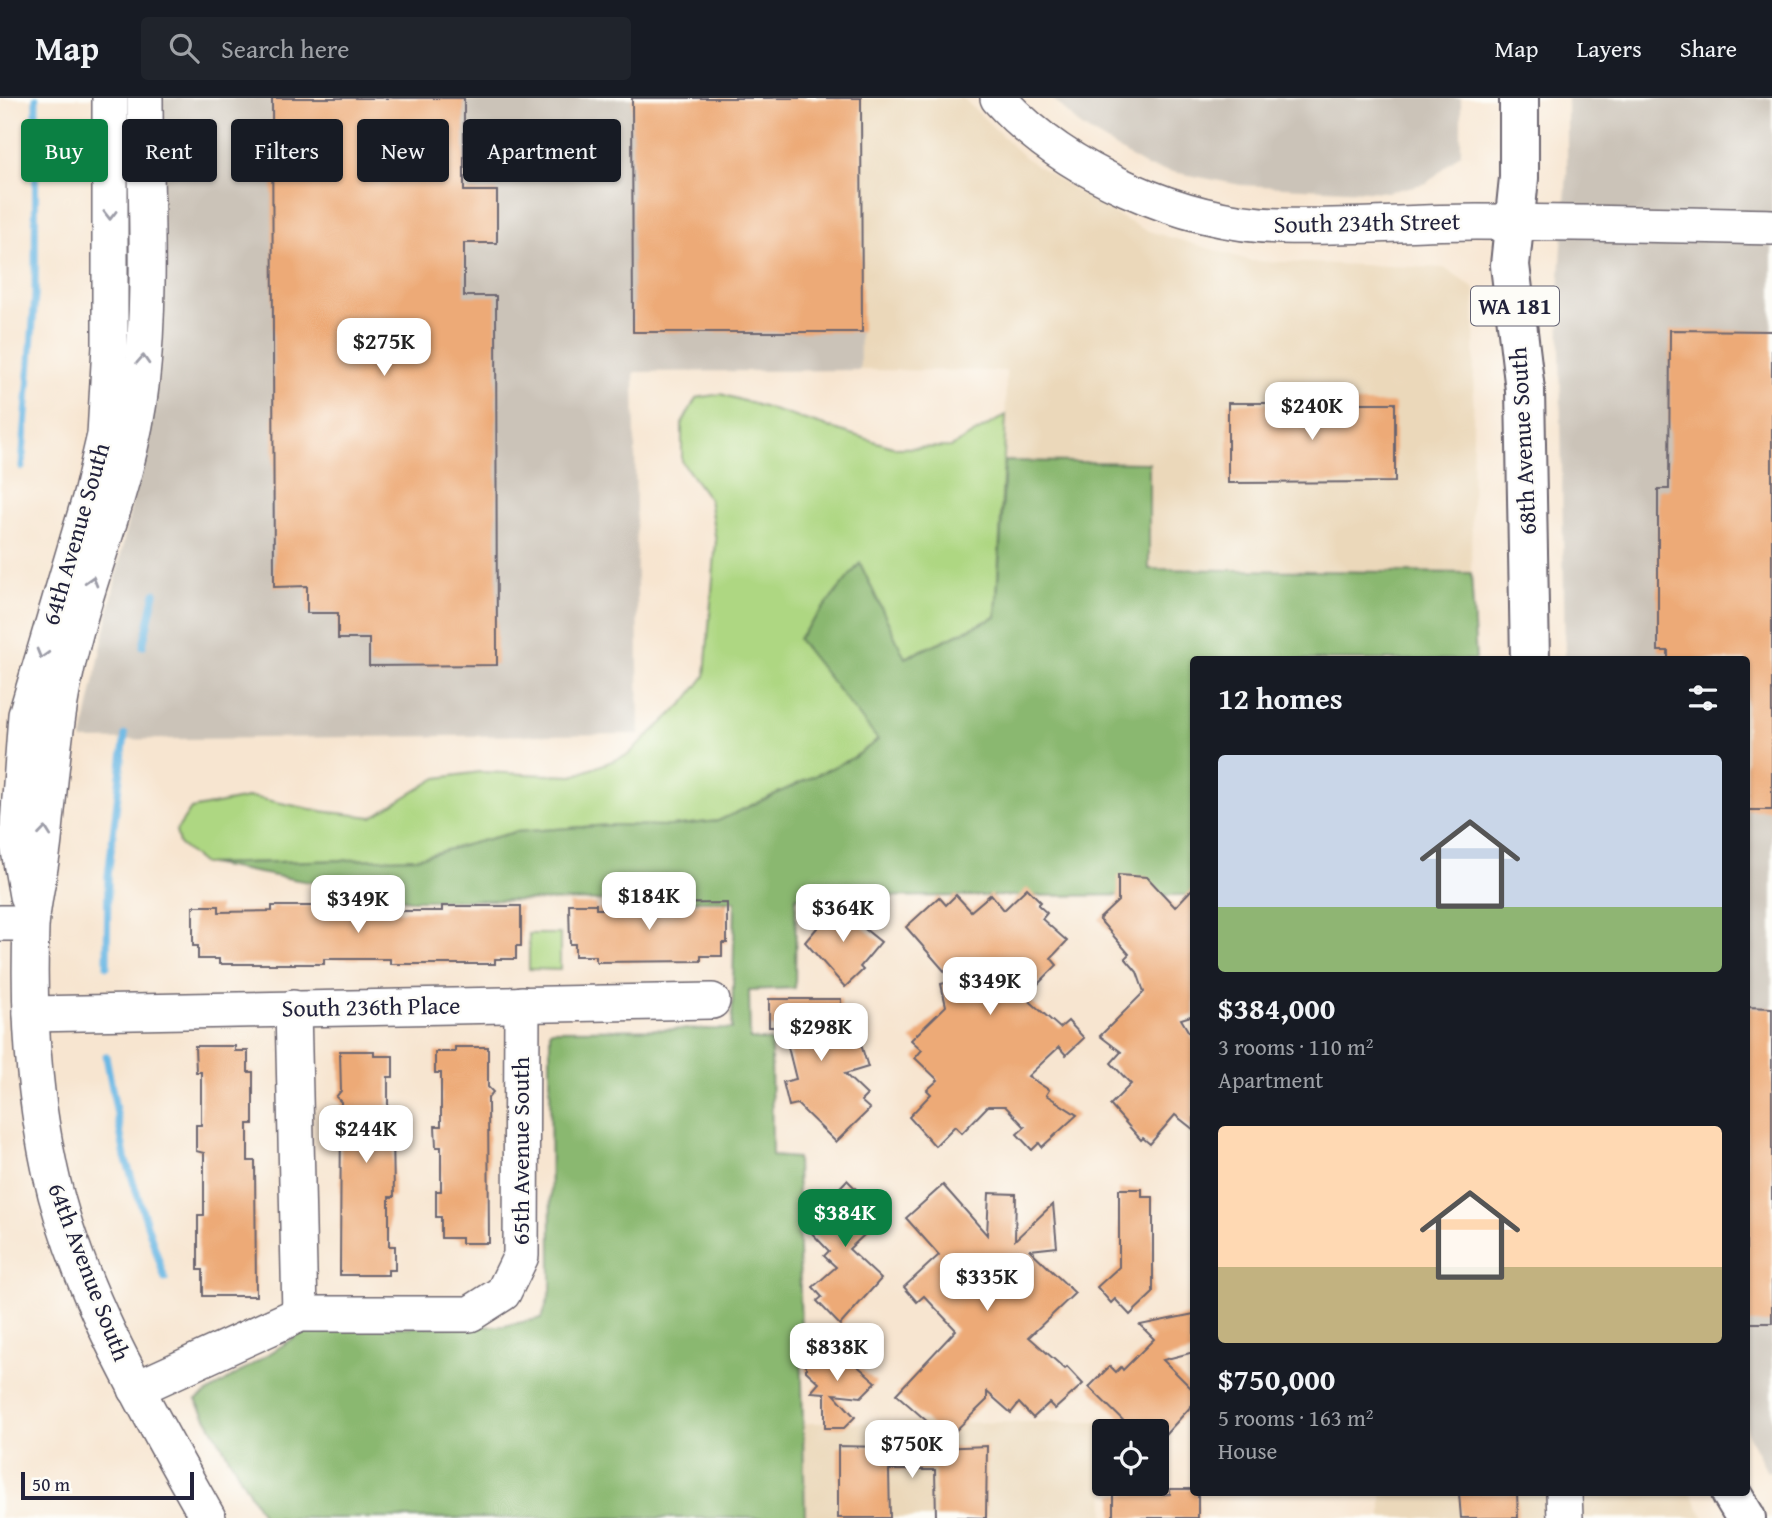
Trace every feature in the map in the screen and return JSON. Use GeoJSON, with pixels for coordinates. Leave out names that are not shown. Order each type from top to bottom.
{"type":"FeatureCollection","features":[{"type":"Feature","properties":{"kind":"main road","name":"68th Avenue South"},"geometry":{"type":"LineString","coordinates":[[1519,98],[1519,178],[1510,265],[1525,390],[1530,656]]}},
{"type":"Feature","properties":{"kind":"main road"},"geometry":{"type":"LineString","coordinates":[[1733,1496],[1746,1518]]}},
{"type":"Feature","properties":{"kind":"street","name":"64th Avenue South"},"geometry":{"type":"LineString","coordinates":[[110,98],[110,346],[105,435],[91,495],[26,715],[17,839],[16,923],[31,1014],[50,1169],[59,1206],[100,1316],[136,1389],[208,1518]]}},
{"type":"Feature","properties":{"kind":"street","name":"64th Avenue South"},"geometry":{"type":"LineString","coordinates":[[16,923],[66,670],[125,469],[141,388],[145,326],[145,98]]}},
{"type":"Feature","properties":{"kind":"street","name":"South 234th Street"},"geometry":{"type":"LineString","coordinates":[[998,98],[1061,152],[1119,186],[1217,220],[1279,226],[1514,222],[1772,227]]}},
{"type":"Feature","properties":{"kind":"street","name":"South 236th Place"},"geometry":{"type":"LineString","coordinates":[[31,1014],[712,1001]]}},
{"type":"Feature","properties":{"kind":"street","name":"65th Avenue South"},"geometry":{"type":"LineString","coordinates":[[300,1314],[470,1314],[503,1293],[521,1256],[522,1004]]}},
{"type":"Feature","properties":{"kind":"street"},"geometry":{"type":"LineString","coordinates":[[136,1389],[300,1314],[293,1008]]}},
{"type":"Feature","properties":{"kind":"street"},"geometry":{"type":"LineString","coordinates":[[1564,1496],[1566,1518]]}},
{"type":"Feature","properties":{"kind":"shaded area"},"geometry":{"type":"Polygon","coordinates":[[[162,98],[858,98],[860,370],[634,372],[639,734],[82,740],[161,363],[162,182],[217,182],[217,119],[162,119],[162,98]]]}},
{"type":"Feature","properties":{"kind":"shaded area"},"geometry":{"type":"Polygon","coordinates":[[[858,98],[963,98],[1024,157],[1094,203],[1145,230],[1252,261],[1444,268],[1475,289],[1471,573],[1148,569],[1149,463],[1005,461],[1006,371],[860,370],[858,98]]]}},
{"type":"Feature","properties":{"kind":"shaded area"},"geometry":{"type":"Polygon","coordinates":[[[1052,98],[1461,98],[1461,153],[1427,183],[1387,192],[1241,185],[1147,167],[1082,127],[1052,98]]]}},
{"type":"Feature","properties":{"kind":"shaded area"},"geometry":{"type":"Polygon","coordinates":[[[1567,98],[1772,98],[1772,1471],[1767,1471],[1750,1439],[1750,656],[1565,656],[1559,291],[1567,172],[1567,98]]]}},
{"type":"Feature","properties":{"kind":"shaded area"},"geometry":{"type":"Polygon","coordinates":[[[1092,1422],[1092,1496],[1105,1496],[1105,1518],[805,1518],[805,1423],[1092,1422]]]}},
{"type":"Feature","properties":{"kind":"shaded area"},"geometry":{"type":"Polygon","coordinates":[[[1382,1496],[1693,1496],[1704,1518],[1382,1518],[1382,1496]]]}},
{"type":"Feature","properties":{"kind":"green space"},"geometry":{"type":"Polygon","coordinates":[[[721,394],[896,448],[951,447],[1006,415],[996,617],[904,658],[860,564],[878,740],[853,758],[718,821],[670,826],[609,825],[515,832],[416,858],[203,864],[179,844],[176,831],[191,809],[252,797],[320,811],[372,817],[437,778],[480,772],[573,776],[628,755],[685,702],[705,676],[716,541],[709,499],[682,462],[682,424],[696,398],[721,394]]]}},
{"type":"Feature","properties":{"kind":"green space"},"geometry":{"type":"Polygon","coordinates":[[[1005,461],[1149,463],[1149,569],[1471,573],[1476,656],[1190,656],[1190,895],[796,897],[795,988],[749,990],[750,1039],[771,1041],[772,1156],[797,1158],[805,1518],[264,1518],[196,1400],[310,1328],[504,1326],[542,1318],[551,1290],[550,1030],[732,1029],[735,901],[410,900],[209,864],[416,858],[515,832],[609,825],[670,826],[718,821],[853,758],[878,740],[798,639],[860,563],[905,658],[996,617],[1005,461]]]}},
{"type":"Feature","properties":{"kind":"green space"},"geometry":{"type":"Polygon","coordinates":[[[529,934],[560,934],[560,970],[529,969],[529,934]]]}},
{"type":"Feature","properties":{"kind":"building"},"geometry":{"type":"Polygon","coordinates":[[[272,98],[464,98],[464,191],[497,191],[497,243],[464,243],[464,296],[496,296],[497,665],[369,666],[369,639],[338,639],[338,613],[307,613],[307,586],[274,587],[272,182],[343,182],[343,119],[272,119],[272,98]]]}},
{"type":"Feature","properties":{"kind":"building"},"geometry":{"type":"Polygon","coordinates":[[[632,98],[861,98],[862,332],[633,332],[632,98]]]}},
{"type":"Feature","properties":{"kind":"building"},"geometry":{"type":"Polygon","coordinates":[[[1670,330],[1772,331],[1772,810],[1750,810],[1750,656],[1668,656],[1668,651],[1658,651],[1658,489],[1669,489],[1670,330]]]}},
{"type":"Feature","properties":{"kind":"building"},"geometry":{"type":"Polygon","coordinates":[[[1323,396],[1356,403],[1395,403],[1395,482],[1228,483],[1228,403],[1306,403],[1306,399],[1323,396]]]}},
{"type":"Feature","properties":{"kind":"building"},"geometry":{"type":"Polygon","coordinates":[[[1118,875],[1147,877],[1175,907],[1190,891],[1190,1016],[1181,1019],[1190,1034],[1190,1127],[1175,1115],[1150,1144],[1143,1138],[1141,1140],[1110,1105],[1131,1084],[1111,1063],[1121,1052],[1100,1036],[1144,992],[1137,972],[1125,958],[1129,954],[1099,919],[1118,901],[1118,875]]]}},
{"type":"Feature","properties":{"kind":"building"},"geometry":{"type":"Polygon","coordinates":[[[1027,888],[1041,902],[1038,905],[1047,913],[1042,919],[1067,941],[1051,958],[1057,965],[1025,997],[1060,1028],[1068,1021],[1084,1038],[1066,1055],[1059,1047],[1028,1076],[1049,1090],[1046,1095],[1077,1115],[1042,1147],[1039,1143],[1032,1150],[1017,1134],[1025,1127],[1005,1106],[988,1106],[962,1133],[955,1126],[935,1146],[909,1117],[931,1094],[927,1090],[938,1080],[915,1058],[922,1050],[911,1040],[946,1006],[941,984],[953,981],[906,927],[939,897],[946,905],[956,895],[971,911],[991,894],[1004,910],[1027,888]]]}},
{"type":"Feature","properties":{"kind":"building"},"geometry":{"type":"Polygon","coordinates":[[[727,903],[727,943],[722,943],[722,956],[701,956],[701,961],[596,962],[596,956],[575,956],[575,944],[570,944],[569,904],[596,904],[596,909],[648,909],[648,904],[727,903]]]}},
{"type":"Feature","properties":{"kind":"building"},"geometry":{"type":"Polygon","coordinates":[[[842,903],[864,920],[860,925],[881,942],[860,967],[863,970],[845,987],[805,942],[834,908],[836,910],[842,903]]]}},
{"type":"Feature","properties":{"kind":"building"},"geometry":{"type":"Polygon","coordinates":[[[193,906],[219,906],[219,912],[272,911],[272,906],[389,906],[389,911],[442,911],[442,906],[521,906],[521,946],[516,946],[516,959],[495,959],[495,964],[390,964],[390,959],[324,959],[324,964],[219,964],[219,959],[198,959],[198,946],[193,946],[193,906]]]}},
{"type":"Feature","properties":{"kind":"building"},"geometry":{"type":"Polygon","coordinates":[[[769,999],[841,999],[840,1043],[859,1038],[868,1067],[845,1074],[867,1095],[861,1101],[870,1109],[836,1142],[797,1104],[789,1106],[783,1082],[796,1079],[783,1027],[769,1027],[769,999]]]}},
{"type":"Feature","properties":{"kind":"building"},"geometry":{"type":"Polygon","coordinates":[[[1750,1007],[1772,1008],[1772,1323],[1750,1323],[1750,1007]]]}},
{"type":"Feature","properties":{"kind":"building"},"geometry":{"type":"Polygon","coordinates":[[[195,1046],[235,1046],[235,1051],[248,1051],[248,1072],[253,1072],[253,1124],[248,1124],[248,1161],[255,1161],[256,1296],[203,1296],[203,1270],[198,1270],[198,1215],[204,1215],[204,1153],[196,1151],[196,1125],[201,1125],[201,1072],[196,1072],[195,1046]]]}},
{"type":"Feature","properties":{"kind":"building"},"geometry":{"type":"Polygon","coordinates":[[[455,1047],[488,1047],[488,1087],[493,1092],[488,1098],[489,1243],[461,1243],[461,1238],[441,1238],[441,1217],[436,1217],[436,1191],[441,1191],[441,1147],[436,1147],[435,1126],[441,1126],[441,1073],[435,1073],[435,1052],[455,1052],[455,1047]]]}},
{"type":"Feature","properties":{"kind":"building"},"geometry":{"type":"Polygon","coordinates":[[[340,1051],[374,1051],[374,1056],[393,1056],[393,1077],[388,1077],[388,1130],[393,1130],[394,1197],[389,1197],[389,1246],[395,1246],[395,1270],[388,1270],[388,1275],[340,1275],[341,1102],[336,1097],[341,1091],[340,1051]]]}},
{"type":"Feature","properties":{"kind":"building"},"geometry":{"type":"Polygon","coordinates":[[[847,1180],[866,1199],[872,1194],[889,1212],[849,1249],[881,1279],[840,1325],[817,1301],[822,1297],[813,1287],[836,1267],[824,1256],[829,1251],[804,1225],[847,1180]]]}},
{"type":"Feature","properties":{"kind":"building"},"geometry":{"type":"Polygon","coordinates":[[[943,1185],[987,1235],[989,1193],[1016,1194],[1015,1240],[1053,1204],[1057,1247],[1030,1250],[1075,1293],[1029,1337],[1065,1369],[1067,1367],[1083,1384],[1055,1409],[1049,1403],[1033,1418],[1019,1403],[1011,1413],[987,1392],[987,1400],[947,1439],[896,1394],[956,1330],[924,1296],[917,1302],[904,1287],[939,1255],[906,1218],[943,1185]]]}},
{"type":"Feature","properties":{"kind":"building"},"geometry":{"type":"Polygon","coordinates":[[[1119,1189],[1142,1189],[1142,1197],[1153,1197],[1153,1293],[1130,1315],[1115,1299],[1111,1303],[1097,1287],[1119,1267],[1119,1189]]]}},
{"type":"Feature","properties":{"kind":"building"},"geometry":{"type":"Polygon","coordinates":[[[1190,1315],[1190,1353],[1163,1360],[1190,1387],[1190,1407],[1169,1431],[1169,1419],[1122,1419],[1089,1387],[1110,1366],[1116,1372],[1121,1367],[1123,1370],[1154,1339],[1140,1325],[1190,1315]]]}},
{"type":"Feature","properties":{"kind":"building"},"geometry":{"type":"Polygon","coordinates":[[[806,1350],[839,1350],[876,1382],[861,1397],[834,1394],[855,1417],[844,1428],[825,1428],[825,1393],[811,1392],[819,1383],[806,1371],[806,1350]]]}},
{"type":"Feature","properties":{"kind":"building"},"geometry":{"type":"Polygon","coordinates":[[[838,1446],[884,1447],[887,1450],[987,1446],[986,1518],[936,1517],[935,1470],[889,1470],[890,1518],[838,1518],[838,1446]]]}},
{"type":"Feature","properties":{"kind":"building"},"geometry":{"type":"Polygon","coordinates":[[[1170,1489],[1190,1489],[1190,1496],[1198,1496],[1198,1518],[1113,1518],[1113,1496],[1169,1494],[1170,1489]]]}},
{"type":"Feature","properties":{"kind":"building"},"geometry":{"type":"Polygon","coordinates":[[[1459,1496],[1517,1496],[1518,1518],[1461,1518],[1459,1496]]]}},
{"type":"Feature","properties":{"kind":"waterway"},"geometry":{"type":"LineString","coordinates":[[22,467],[35,295],[36,98]]}},
{"type":"Feature","properties":{"kind":"waterway"},"geometry":{"type":"LineString","coordinates":[[143,646],[155,593]]}},
{"type":"Feature","properties":{"kind":"waterway"},"geometry":{"type":"LineString","coordinates":[[107,966],[108,876],[125,735]]}},
{"type":"Feature","properties":{"kind":"waterway"},"geometry":{"type":"LineString","coordinates":[[106,1056],[125,1157],[165,1279]]}}]}
